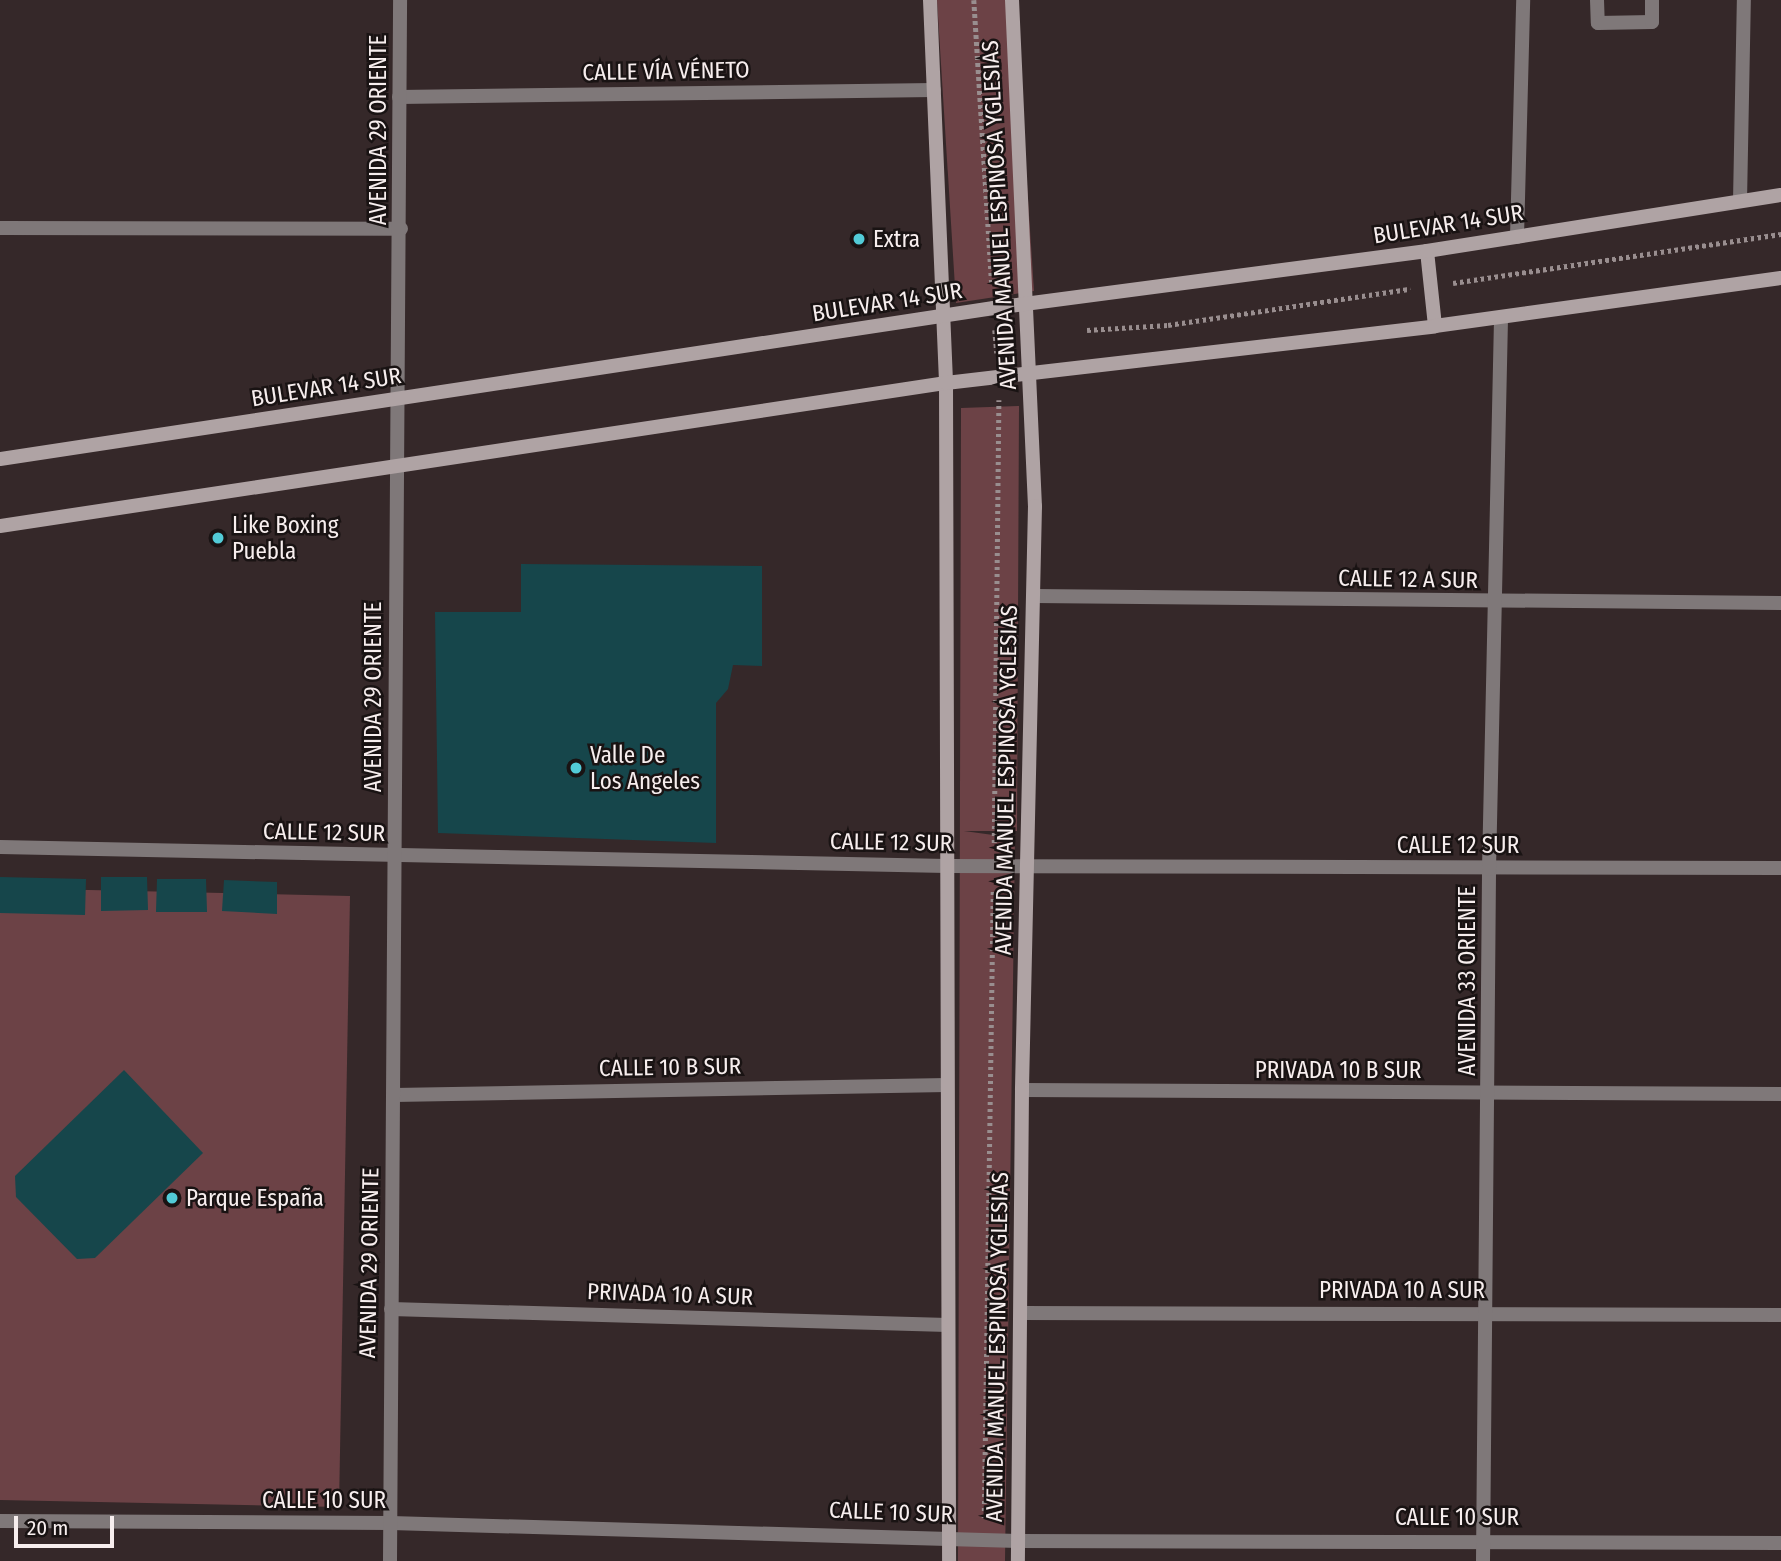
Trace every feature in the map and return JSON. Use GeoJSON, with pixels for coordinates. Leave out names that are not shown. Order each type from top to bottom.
{"type":"FeatureCollection","features":[{"type":"Feature","properties":{"kind":"main road","name":"AVENIDA MANUEL ESPINOSA YGLESIAS"},"geometry":{"type":"LineString","coordinates":[[930,0],[947,383],[949,1561]]}},
{"type":"Feature","properties":{"kind":"main road","name":"AVENIDA MANUEL ESPINOSA YGLESIAS"},"geometry":{"type":"LineString","coordinates":[[1012,0],[1024,304],[1030,372],[1034,596],[1021,1090],[1022,1313],[1018,1561]]}},
{"type":"Feature","properties":{"kind":"main road","name":"BULEVAR 14 SUR"},"geometry":{"type":"LineString","coordinates":[[0,459],[993,308],[1427,251],[1781,195]]}},
{"type":"Feature","properties":{"kind":"main road"},"geometry":{"type":"LineString","coordinates":[[1427,251],[1435,326]]}},
{"type":"Feature","properties":{"kind":"main road"},"geometry":{"type":"LineString","coordinates":[[0,526],[947,383],[1435,326],[1781,278]]}},
{"type":"Feature","properties":{"kind":"street","name":"AVENIDA 29 ORIENTE"},"geometry":{"type":"LineString","coordinates":[[390,1561],[397,857],[395,468],[401,229],[400,0]]}},
{"type":"Feature","properties":{"kind":"street"},"geometry":{"type":"LineString","coordinates":[[1517,237],[1523,0]]}},
{"type":"Feature","properties":{"kind":"street"},"geometry":{"type":"LineString","coordinates":[[1597,0],[1598,23],[1652,22],[1652,0]]}},
{"type":"Feature","properties":{"kind":"street"},"geometry":{"type":"LineString","coordinates":[[1740,201],[1744,0]]}},
{"type":"Feature","properties":{"kind":"street","name":"CALLE VÍA VÉNETO"},"geometry":{"type":"LineString","coordinates":[[400,97],[934,90]]}},
{"type":"Feature","properties":{"kind":"street"},"geometry":{"type":"LineString","coordinates":[[0,228],[401,229]]}},
{"type":"Feature","properties":{"kind":"street","name":"AVENIDA 33 ORIENTE"},"geometry":{"type":"LineString","coordinates":[[1483,1561],[1490,1094],[1489,869],[1500,317]]}},
{"type":"Feature","properties":{"kind":"street","name":"CALLE 12 A SUR"},"geometry":{"type":"LineString","coordinates":[[1034,596],[1493,603],[1781,603]]}},
{"type":"Feature","properties":{"kind":"street","name":"CALLE 12 SUR"},"geometry":{"type":"LineString","coordinates":[[0,847],[947,866],[1026,863],[1489,869],[1781,868]]}},
{"type":"Feature","properties":{"kind":"street","name":"CALLE 10 B SUR"},"geometry":{"type":"LineString","coordinates":[[394,1095],[947,1085]]}},
{"type":"Feature","properties":{"kind":"street","name":"PRIVADA 10 B SUR"},"geometry":{"type":"LineString","coordinates":[[1021,1090],[1781,1094]]}},
{"type":"Feature","properties":{"kind":"street","name":"PRIVADA 10 A SUR"},"geometry":{"type":"LineString","coordinates":[[391,1309],[948,1325]]}},
{"type":"Feature","properties":{"kind":"street","name":"PRIVADA 10 A SUR"},"geometry":{"type":"LineString","coordinates":[[1022,1313],[1487,1312],[1781,1315]]}},
{"type":"Feature","properties":{"kind":"street","name":"CALLE 10 SUR"},"geometry":{"type":"LineString","coordinates":[[0,1521],[391,1523],[949,1536],[1018,1541],[1483,1540],[1781,1543]]}},
{"type":"Feature","properties":{"kind":"path"},"geometry":{"type":"LineString","coordinates":[[974,0],[998,376],[984,1539]]}},
{"type":"Feature","properties":{"kind":"shaded area"},"geometry":{"type":"Polygon","coordinates":[[[937,0],[1015,0],[1034,291],[956,303],[937,0]]]}},
{"type":"Feature","properties":{"kind":"shaded area"},"geometry":{"type":"Polygon","coordinates":[[[1019,406],[1017,831],[964,831],[1015,838],[1005,1561],[958,1561],[961,408],[1019,406]]]}},
{"type":"Feature","properties":{"kind":"shaded area","name":"Parque España"},"geometry":{"type":"Polygon","coordinates":[[[0,888],[350,896],[339,1507],[0,1500],[0,888]]]}},
{"type":"Feature","properties":{"kind":"building","name":"Valle De Los Angeles"},"geometry":{"type":"Polygon","coordinates":[[[521,564],[762,566],[762,666],[733,665],[728,689],[716,703],[716,843],[438,833],[435,612],[521,612],[521,564]]]}},
{"type":"Feature","properties":{"kind":"building"},"geometry":{"type":"Polygon","coordinates":[[[0,877],[86,879],[85,915],[0,913],[0,877]]]}},
{"type":"Feature","properties":{"kind":"building"},"geometry":{"type":"Polygon","coordinates":[[[101,877],[147,877],[148,910],[101,911],[101,877]]]}},
{"type":"Feature","properties":{"kind":"building"},"geometry":{"type":"Polygon","coordinates":[[[157,879],[206,879],[207,912],[156,912],[157,879]]]}},
{"type":"Feature","properties":{"kind":"building"},"geometry":{"type":"Polygon","coordinates":[[[224,880],[277,882],[277,914],[222,911],[224,880]]]}},
{"type":"Feature","properties":{"kind":"building"},"geometry":{"type":"Polygon","coordinates":[[[124,1070],[203,1153],[95,1258],[77,1259],[16,1197],[15,1176],[124,1070]]]}},
{"type":"Feature","properties":{"kind":"place","name":"Extra"},"geometry":{"type":"Point","coordinates":[859,239]}},
{"type":"Feature","properties":{"kind":"place","name":"Like Boxing Puebla"},"geometry":{"type":"Point","coordinates":[218,538]}},
{"type":"Feature","properties":{"kind":"place","name":"Valle De Los Angeles"},"geometry":{"type":"Point","coordinates":[576,768]}},
{"type":"Feature","properties":{"kind":"place","name":"Parque España"},"geometry":{"type":"Point","coordinates":[172,1198]}}]}
